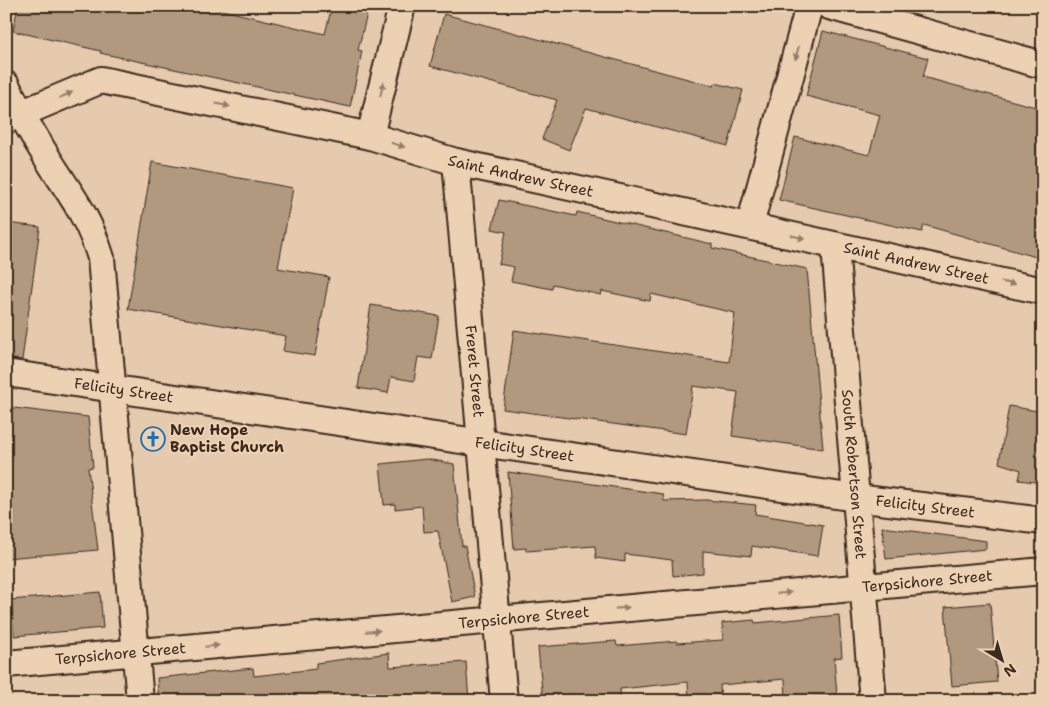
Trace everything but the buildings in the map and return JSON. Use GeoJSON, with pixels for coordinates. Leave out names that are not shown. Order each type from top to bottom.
{"type":"FeatureCollection","features":[{"type":"Feature","properties":{"kind":"street"},"geometry":{"type":"LineString","coordinates":[[370,136],[402,6]]}},
{"type":"Feature","properties":{"kind":"street"},"geometry":{"type":"LineString","coordinates":[[750,225],[809,6]]}},
{"type":"Feature","properties":{"kind":"street"},"geometry":{"type":"LineString","coordinates":[[829,6],[1043,65]]}},
{"type":"Feature","properties":{"kind":"street","name":"Saint Andrew Street"},"geometry":{"type":"LineString","coordinates":[[13,116],[101,80],[370,136],[456,162],[1043,290]]}},
{"type":"Feature","properties":{"kind":"street"},"geometry":{"type":"LineString","coordinates":[[6,85],[13,116],[78,202],[94,234],[100,258],[140,701]]}},
{"type":"Feature","properties":{"kind":"street","name":"Freret Street"},"geometry":{"type":"LineString","coordinates":[[456,162],[504,701]]}},
{"type":"Feature","properties":{"kind":"street","name":"South Robertson Street"},"geometry":{"type":"LineString","coordinates":[[835,246],[873,701]]}},
{"type":"Feature","properties":{"kind":"street","name":"Felicity Street"},"geometry":{"type":"LineString","coordinates":[[6,373],[856,498],[1043,521]]}},
{"type":"Feature","properties":{"kind":"street","name":"Terpsichore Street"},"geometry":{"type":"LineString","coordinates":[[6,664],[1043,570]]}},
{"type":"Feature","properties":{"kind":"place","name":"New Hope Baptist Church"},"geometry":{"type":"Point","coordinates":[153,439]}}]}
